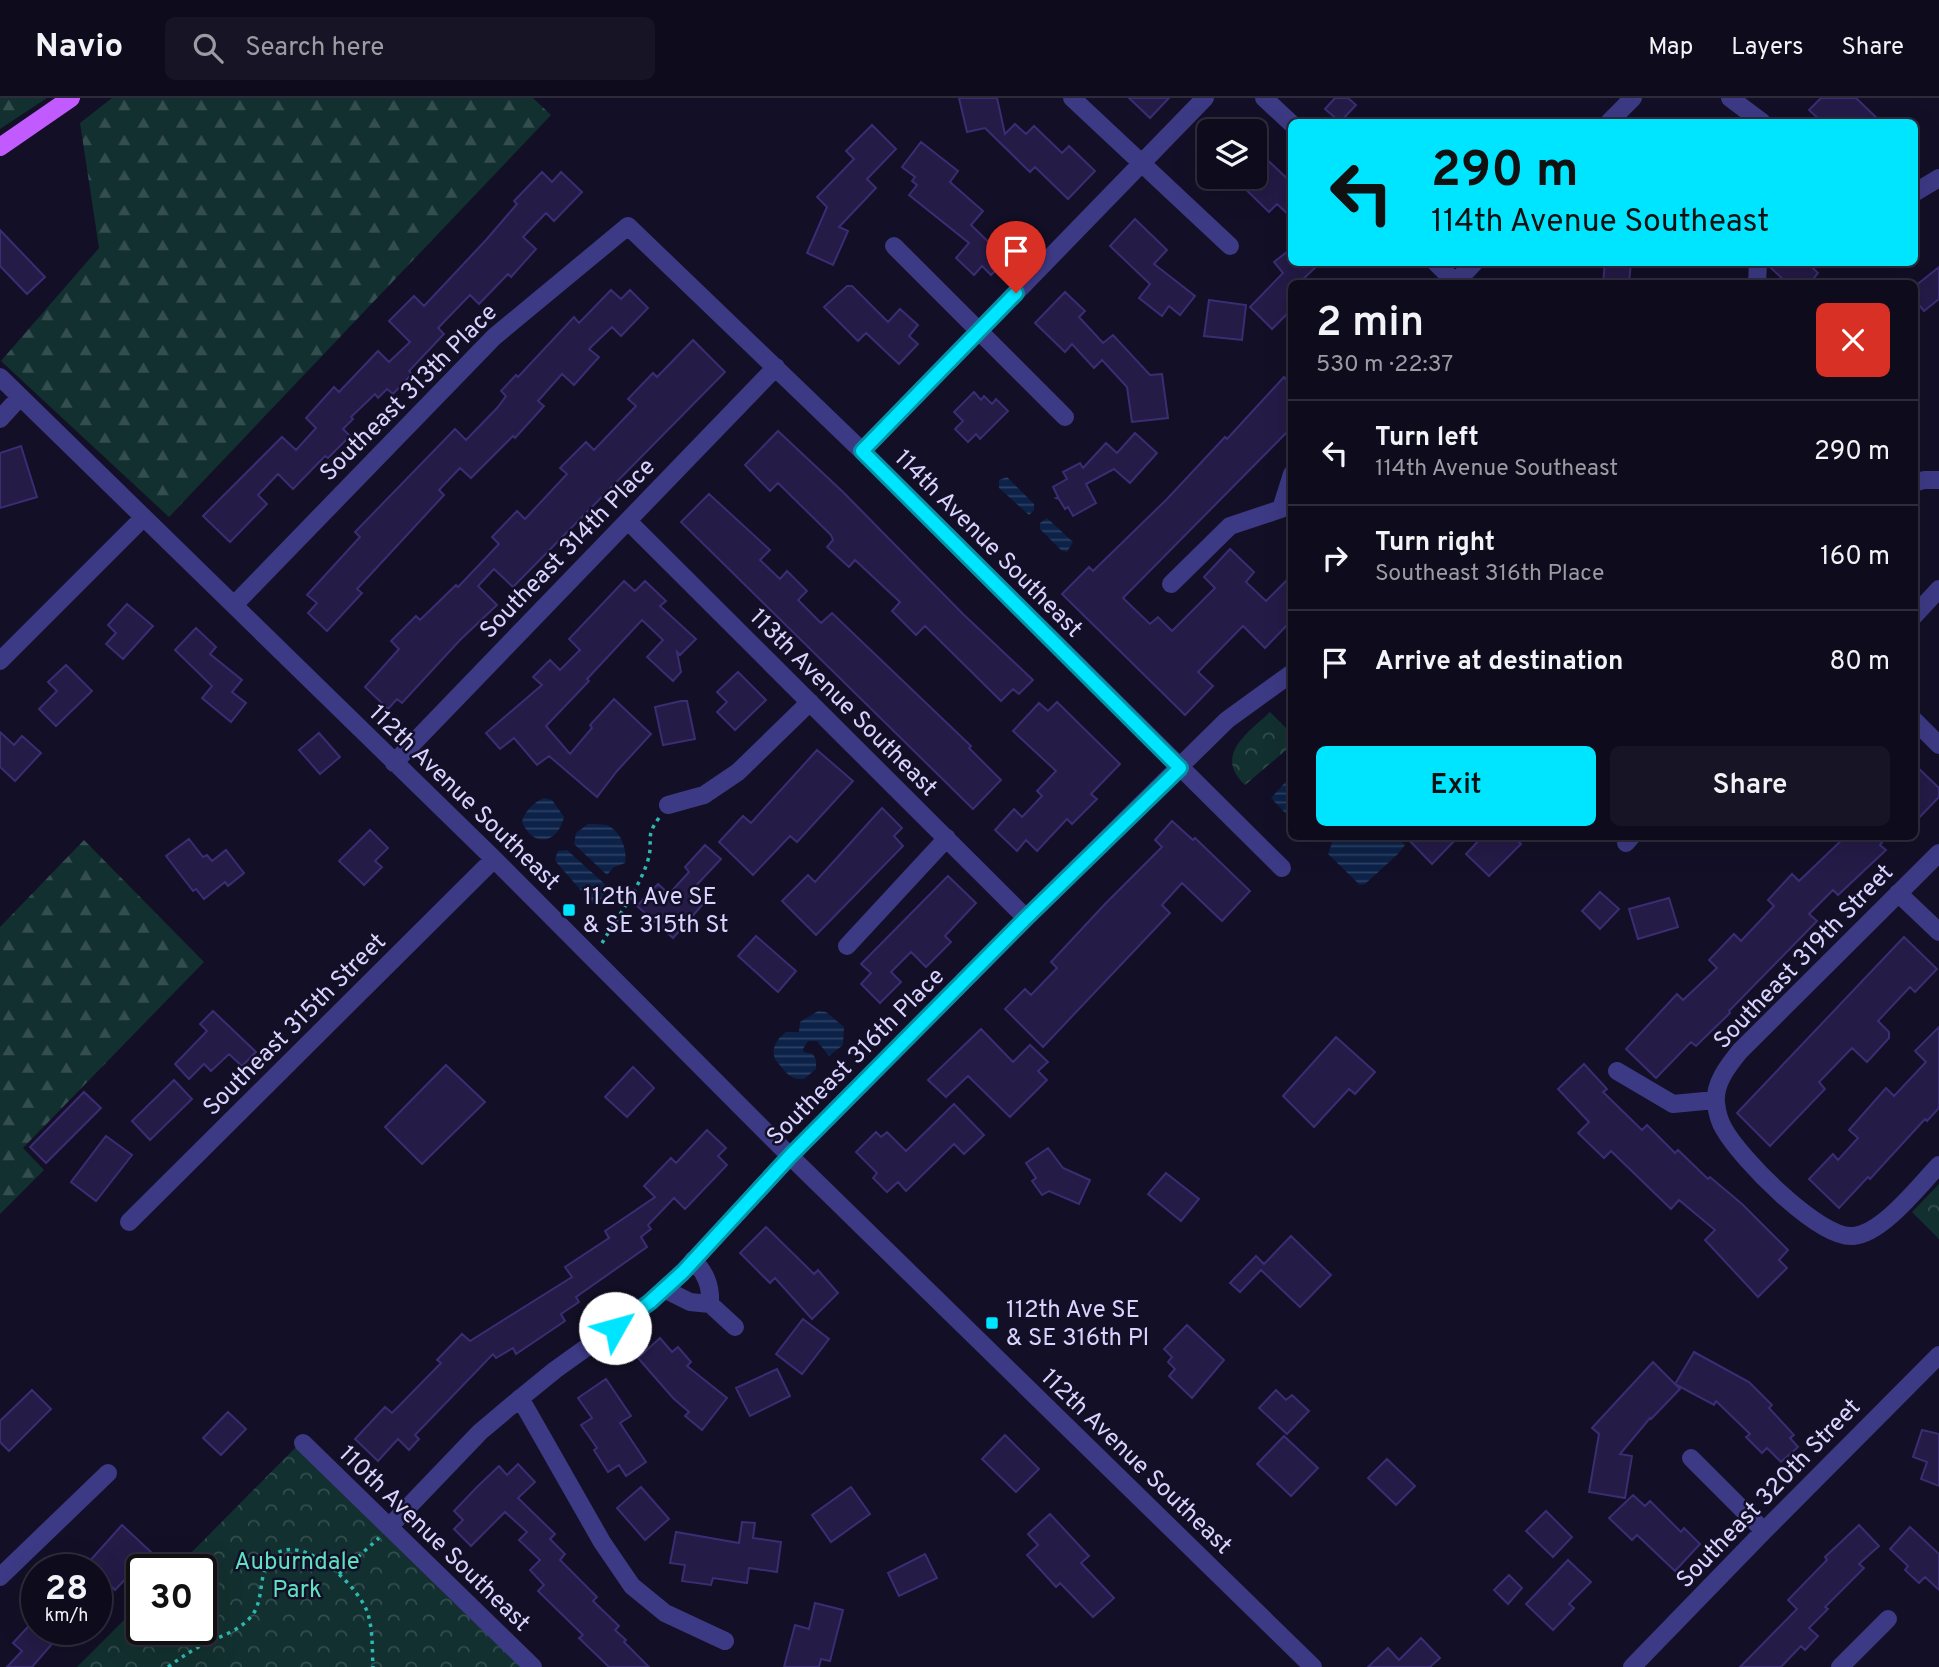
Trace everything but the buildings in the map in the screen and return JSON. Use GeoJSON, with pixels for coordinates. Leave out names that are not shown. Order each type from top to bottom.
{"type":"FeatureCollection","features":[{"type":"Feature","properties":{"kind":"main road"},"geometry":{"type":"LineString","coordinates":[[0,147],[71,98]]}},
{"type":"Feature","properties":{"kind":"street"},"geometry":{"type":"LineString","coordinates":[[1072,98],[1230,246]]}},
{"type":"Feature","properties":{"kind":"street"},"geometry":{"type":"LineString","coordinates":[[862,451],[1205,98]]}},
{"type":"Feature","properties":{"kind":"street"},"geometry":{"type":"LineString","coordinates":[[1264,98],[1288,120]]}},
{"type":"Feature","properties":{"kind":"street"},"geometry":{"type":"LineString","coordinates":[[1612,119],[1633,98]]}},
{"type":"Feature","properties":{"kind":"street"},"geometry":{"type":"LineString","coordinates":[[1730,98],[1758,119]]}},
{"type":"Feature","properties":{"kind":"street"},"geometry":{"type":"LineString","coordinates":[[1918,191],[1939,178]]}},
{"type":"Feature","properties":{"kind":"street","name":"114th Avenue Southeast"},"geometry":{"type":"LineString","coordinates":[[628,226],[862,451],[1282,868]]}},
{"type":"Feature","properties":{"kind":"street","name":"Southeast 313th Place"},"geometry":{"type":"LineString","coordinates":[[234,605],[494,337],[628,226]]}},
{"type":"Feature","properties":{"kind":"street"},"geometry":{"type":"LineString","coordinates":[[894,246],[981,330],[1065,417]]}},
{"type":"Feature","properties":{"kind":"street"},"geometry":{"type":"LineString","coordinates":[[1439,266],[1454,280]]}},
{"type":"Feature","properties":{"kind":"street"},"geometry":{"type":"LineString","coordinates":[[1460,280],[1472,266]]}},
{"type":"Feature","properties":{"kind":"street","name":"Southeast 314th Place"},"geometry":{"type":"LineString","coordinates":[[394,763],[776,367]]}},
{"type":"Feature","properties":{"kind":"street","name":"112th Avenue Southeast"},"geometry":{"type":"LineString","coordinates":[[0,377],[494,859],[790,1156],[1313,1667]]}},
{"type":"Feature","properties":{"kind":"street"},"geometry":{"type":"LineString","coordinates":[[0,419],[20,397]]}},
{"type":"Feature","properties":{"kind":"street"},"geometry":{"type":"LineString","coordinates":[[1918,482],[1939,480]]}},
{"type":"Feature","properties":{"kind":"street"},"geometry":{"type":"LineString","coordinates":[[1171,584],[1230,526],[1286,514]]}},
{"type":"Feature","properties":{"kind":"street"},"geometry":{"type":"LineString","coordinates":[[0,661],[143,518]]}},
{"type":"Feature","properties":{"kind":"street","name":"113th Avenue Southeast"},"geometry":{"type":"LineString","coordinates":[[628,521],[1026,918]]}},
{"type":"Feature","properties":{"kind":"street"},"geometry":{"type":"LineString","coordinates":[[1918,612],[1939,589]]}},
{"type":"Feature","properties":{"kind":"street","name":"Southeast 316th Place"},"geometry":{"type":"LineString","coordinates":[[389,1527],[480,1432],[555,1370],[664,1289],[790,1156],[1227,720],[1288,676]]}},
{"type":"Feature","properties":{"kind":"street"},"geometry":{"type":"LineString","coordinates":[[668,805],[704,795],[738,772],[810,702]]}},
{"type":"Feature","properties":{"kind":"street"},"geometry":{"type":"LineString","coordinates":[[1918,724],[1939,745]]}},
{"type":"Feature","properties":{"kind":"street"},"geometry":{"type":"LineString","coordinates":[[847,946],[947,838]]}},
{"type":"Feature","properties":{"kind":"street","name":"Southeast 319th Street"},"geometry":{"type":"LineString","coordinates":[[1715,1100],[1723,1075],[1740,1051],[1939,853]]}},
{"type":"Feature","properties":{"kind":"street","name":"Southeast 315th Street"},"geometry":{"type":"LineString","coordinates":[[129,1222],[494,859]]}},
{"type":"Feature","properties":{"kind":"street"},"geometry":{"type":"LineString","coordinates":[[1898,892],[1939,932]]}},
{"type":"Feature","properties":{"kind":"street"},"geometry":{"type":"LineString","coordinates":[[1617,1071],[1673,1104],[1715,1100],[1723,1129],[1750,1162],[1815,1223],[1842,1236],[1855,1236],[1880,1224],[1939,1165]]}},
{"type":"Feature","properties":{"kind":"street"},"geometry":{"type":"LineString","coordinates":[[693,1260],[705,1274],[710,1304]]}},
{"type":"Feature","properties":{"kind":"street"},"geometry":{"type":"LineString","coordinates":[[664,1289],[690,1302],[710,1304],[735,1327]]}},
{"type":"Feature","properties":{"kind":"street","name":"Southeast 320th Street"},"geometry":{"type":"LineString","coordinates":[[1632,1667],[1939,1354]]}},
{"type":"Feature","properties":{"kind":"street"},"geometry":{"type":"LineString","coordinates":[[520,1398],[602,1542],[632,1586],[665,1613],[725,1641]]}},
{"type":"Feature","properties":{"kind":"street","name":"110th Avenue Southeast"},"geometry":{"type":"LineString","coordinates":[[303,1444],[533,1667]]}},
{"type":"Feature","properties":{"kind":"street"},"geometry":{"type":"LineString","coordinates":[[1691,1458],[1764,1531]]}},
{"type":"Feature","properties":{"kind":"street"},"geometry":{"type":"LineString","coordinates":[[0,1577],[108,1473]]}},
{"type":"Feature","properties":{"kind":"street"},"geometry":{"type":"LineString","coordinates":[[1840,1667],[1888,1619]]}},
{"type":"Feature","properties":{"kind":"path"},"geometry":{"type":"LineString","coordinates":[[593,958],[630,897],[648,859],[650,831],[668,805]]}},
{"type":"Feature","properties":{"kind":"path"},"geometry":{"type":"LineString","coordinates":[[339,1574],[389,1527]]}},
{"type":"Feature","properties":{"kind":"path"},"geometry":{"type":"LineString","coordinates":[[168,1667],[184,1655],[231,1632],[253,1614],[261,1595],[267,1562],[279,1552],[296,1550],[318,1558],[339,1574],[360,1597],[368,1614],[374,1666]]}},
{"type":"Feature","properties":{"kind":"green space"},"geometry":{"type":"Polygon","coordinates":[[[0,98],[47,98],[0,129],[0,98]]]}},
{"type":"Feature","properties":{"kind":"green space"},"geometry":{"type":"Polygon","coordinates":[[[112,98],[533,98],[551,115],[169,517],[1,361],[99,248],[80,123],[112,98]]]}},
{"type":"Feature","properties":{"kind":"green space"},"geometry":{"type":"Polygon","coordinates":[[[1270,712],[1288,730],[1288,749],[1245,785],[1232,764],[1233,754],[1244,736],[1270,712]]]}},
{"type":"Feature","properties":{"kind":"green space"},"geometry":{"type":"Polygon","coordinates":[[[84,840],[204,962],[23,1148],[44,1170],[0,1214],[0,927],[84,840]]]}},
{"type":"Feature","properties":{"kind":"green space"},"geometry":{"type":"Polygon","coordinates":[[[1939,1184],[1939,1239],[1912,1212],[1939,1184]]]}},
{"type":"Feature","properties":{"kind":"green space","name":"Auburndale Park"},"geometry":{"type":"Polygon","coordinates":[[[296,1447],[522,1667],[77,1667],[99,1645],[112,1645],[112,1632],[126,1618],[126,1645],[217,1645],[217,1554],[190,1554],[296,1447]]]}},
{"type":"Feature","properties":{"kind":"water"},"geometry":{"type":"Polygon","coordinates":[[[1007,477],[1034,504],[1034,510],[1029,515],[999,488],[999,480],[1007,477]]]}},
{"type":"Feature","properties":{"kind":"water"},"geometry":{"type":"Polygon","coordinates":[[[1047,518],[1073,542],[1067,552],[1061,550],[1040,529],[1040,523],[1047,518]]]}},
{"type":"Feature","properties":{"kind":"water"},"geometry":{"type":"Polygon","coordinates":[[[1288,779],[1288,816],[1271,798],[1288,779]]]}},
{"type":"Feature","properties":{"kind":"water"},"geometry":{"type":"Polygon","coordinates":[[[544,798],[552,800],[564,817],[557,833],[539,839],[527,831],[522,822],[530,808],[544,798]]]}},
{"type":"Feature","properties":{"kind":"water"},"geometry":{"type":"Polygon","coordinates":[[[588,824],[611,827],[624,846],[625,863],[614,867],[607,875],[574,844],[576,833],[588,824]]]}},
{"type":"Feature","properties":{"kind":"water"},"geometry":{"type":"Polygon","coordinates":[[[1330,840],[1400,840],[1405,845],[1365,884],[1360,885],[1328,854],[1330,840]]]}},
{"type":"Feature","properties":{"kind":"water"},"geometry":{"type":"Polygon","coordinates":[[[567,850],[608,887],[599,903],[592,903],[557,863],[555,859],[558,851],[567,850]]]}},
{"type":"Feature","properties":{"kind":"water"},"geometry":{"type":"Polygon","coordinates":[[[818,1011],[826,1012],[844,1027],[843,1045],[829,1056],[817,1041],[808,1041],[803,1049],[804,1052],[813,1054],[816,1069],[804,1079],[794,1078],[776,1061],[775,1045],[786,1032],[799,1032],[800,1022],[818,1011]]]}},
{"type":"Feature","properties":{"kind":"place","name":"112th Ave SE & SE 315th St"},"geometry":{"type":"Point","coordinates":[569,910]}},
{"type":"Feature","properties":{"kind":"place","name":"112th Ave SE & SE 316th Pl"},"geometry":{"type":"Point","coordinates":[992,1323]}},
{"type":"Feature","properties":{"kind":"route"},"geometry":{"type":"LineString","coordinates":[[615,1328],[650,1302],[683,1272],[790,1156],[1026,918],[1180,768],[862,451],[1016,293]]}}]}
